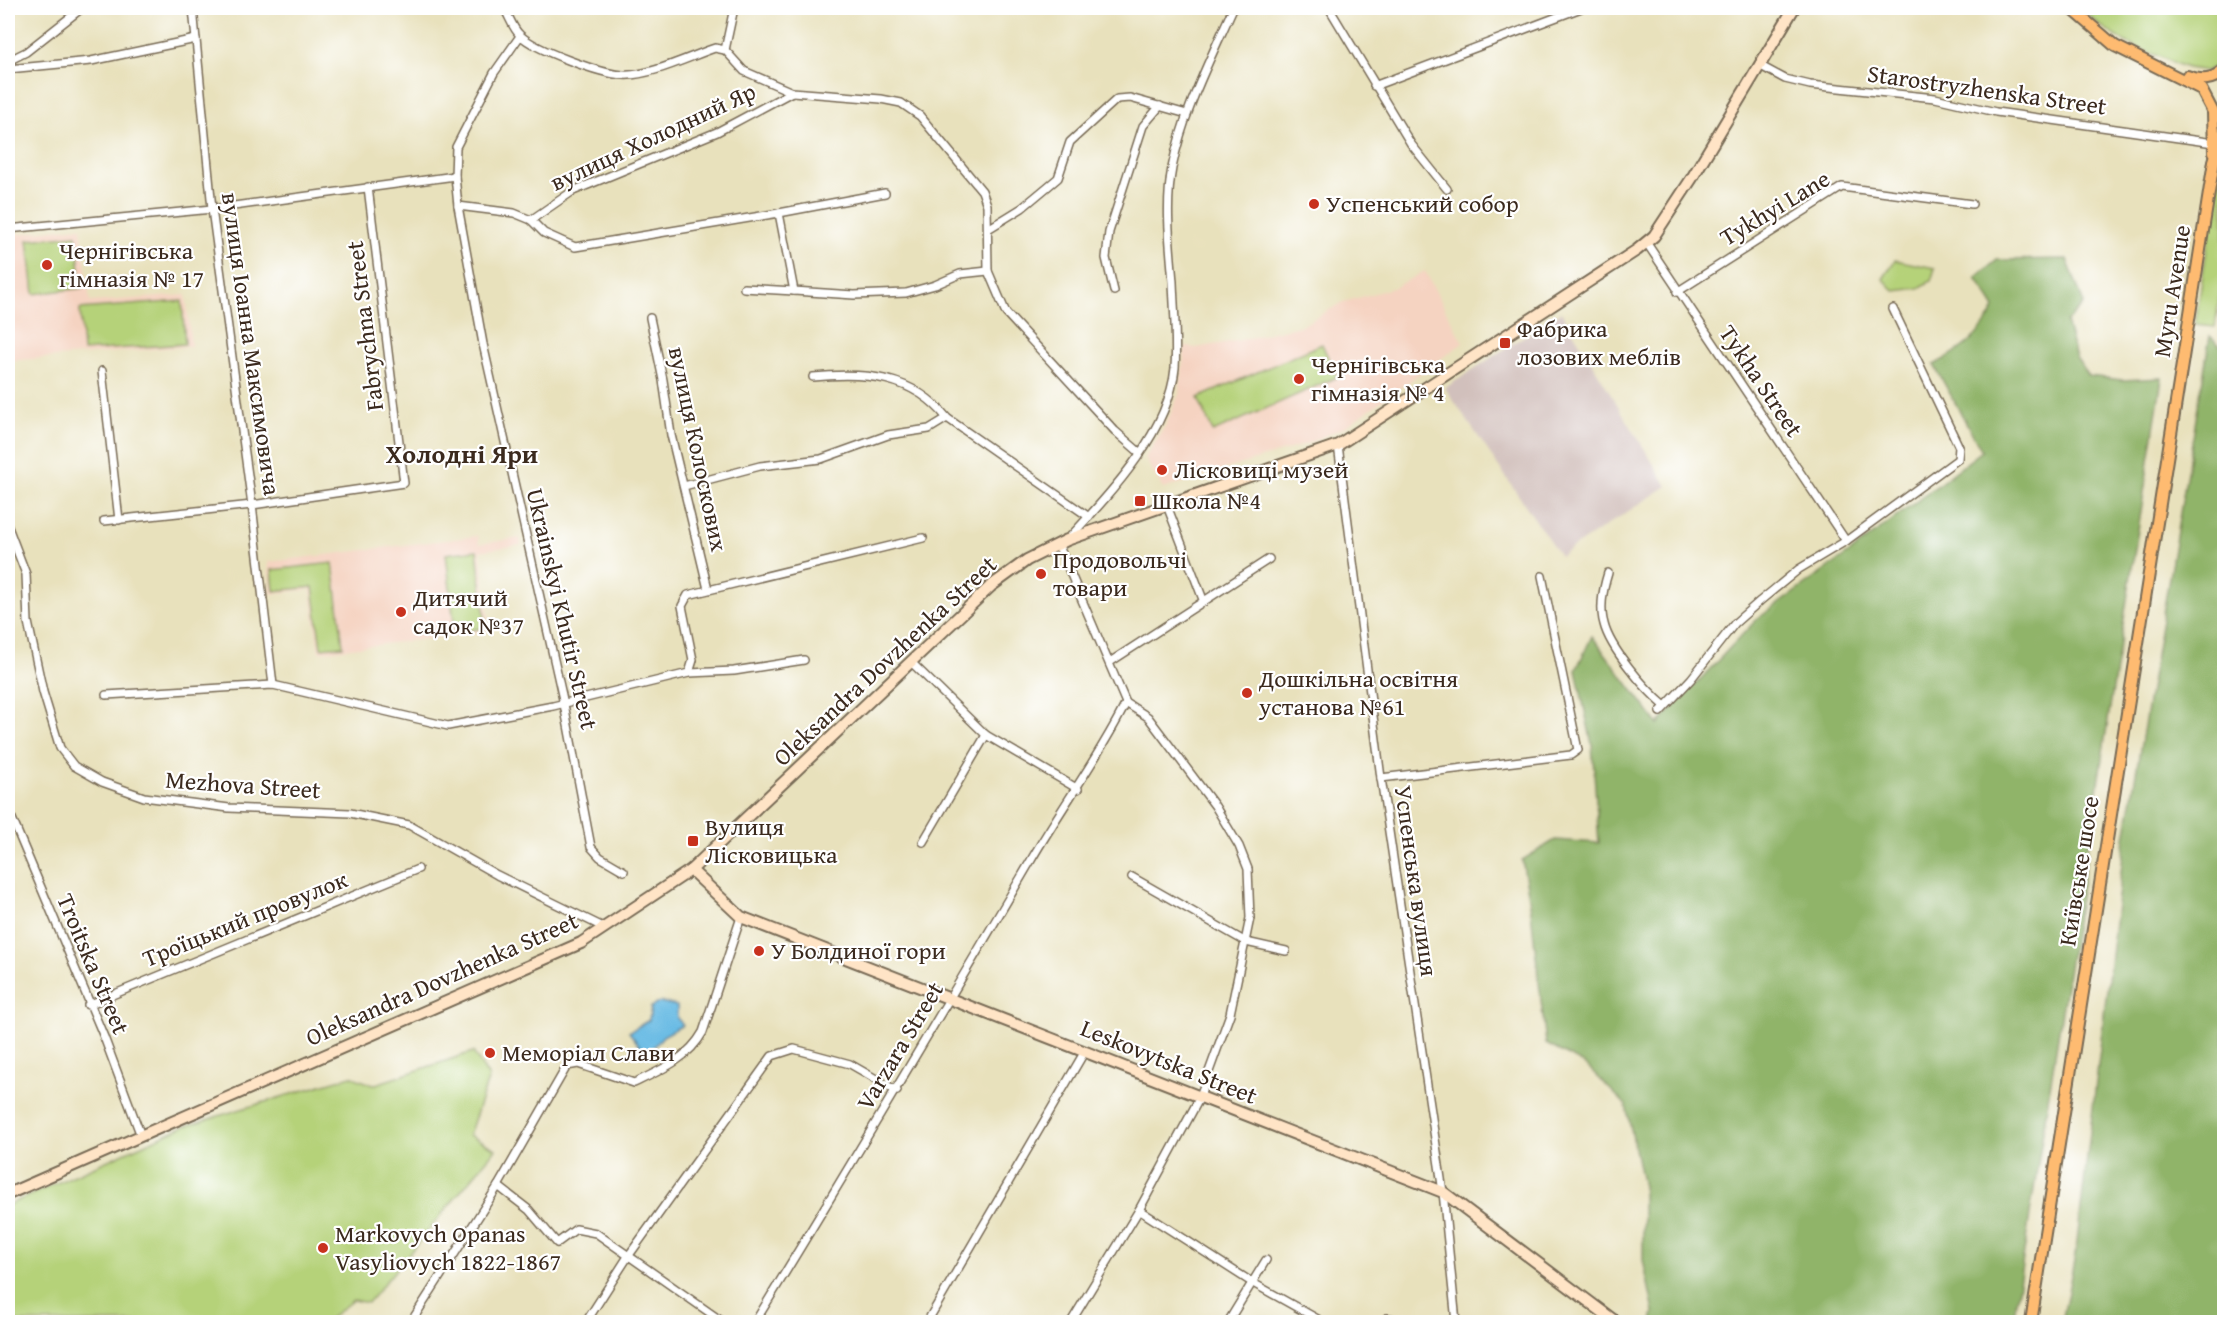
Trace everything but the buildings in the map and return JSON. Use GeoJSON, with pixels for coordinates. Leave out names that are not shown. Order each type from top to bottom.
{"type":"FeatureCollection","features":[{"type":"Feature","properties":{"kind":"main road","name":"Oleksandra Dovzhenka Street"},"geometry":{"type":"LineString","coordinates":[[8,1194],[570,948],[691,870],[991,586],[1028,560],[1062,542],[1166,503],[1338,446],[1646,242],[1654,236],[1692,178],[1794,8]]}},
{"type":"Feature","properties":{"kind":"main road","name":"Myru Avenue"},"geometry":{"type":"LineString","coordinates":[[2071,8],[2115,46],[2192,83],[2206,95],[2213,112],[2214,161]]}},
{"type":"Feature","properties":{"kind":"main road"},"geometry":{"type":"LineString","coordinates":[[2162,67],[2198,79],[2222,73]]}},
{"type":"Feature","properties":{"kind":"main road","name":"Myru Avenue"},"geometry":{"type":"LineString","coordinates":[[2171,427],[2214,161],[2224,129]]}},
{"type":"Feature","properties":{"kind":"main road","name":"Київське шосе"},"geometry":{"type":"LineString","coordinates":[[2031,1323],[2171,427]]}},
{"type":"Feature","properties":{"kind":"main road","name":"Leskovytska Street"},"geometry":{"type":"LineString","coordinates":[[691,870],[741,917],[1085,1051],[1199,1099],[1443,1192],[1616,1323]]}},
{"type":"Feature","properties":{"kind":"street"},"geometry":{"type":"LineString","coordinates":[[8,61],[26,52],[82,8]]}},
{"type":"Feature","properties":{"kind":"street","name":"вулиця Іоанна Максимовича"},"geometry":{"type":"LineString","coordinates":[[193,8],[212,209],[252,505],[273,685]]}},
{"type":"Feature","properties":{"kind":"street"},"geometry":{"type":"LineString","coordinates":[[504,8],[520,36],[553,54],[590,68],[624,75],[650,70],[715,48],[725,50],[744,71],[792,92],[881,99],[901,103],[920,116],[982,191],[987,205],[988,271],[1006,313],[1115,431],[1139,452]]}},
{"type":"Feature","properties":{"kind":"street"},"geometry":{"type":"LineString","coordinates":[[725,50],[734,8]]}},
{"type":"Feature","properties":{"kind":"street"},"geometry":{"type":"LineString","coordinates":[[1071,1323],[1139,1209],[1199,1099],[1230,1014],[1251,918],[1248,869],[1239,846],[1215,806],[1160,732],[1148,717],[1126,703],[1062,542],[1105,501],[1159,424],[1171,390],[1175,368],[1175,322],[1169,217],[1172,170],[1187,114],[1233,8]]}},
{"type":"Feature","properties":{"kind":"street"},"geometry":{"type":"LineString","coordinates":[[1329,8],[1411,144],[1447,189]]}},
{"type":"Feature","properties":{"kind":"street"},"geometry":{"type":"LineString","coordinates":[[1374,86],[1581,8]]}},
{"type":"Feature","properties":{"kind":"street","name":"Ukrainskyi Khutir Street"},"geometry":{"type":"LineString","coordinates":[[520,36],[494,73],[456,147],[455,176],[458,206],[483,344],[564,704],[591,847],[600,857],[624,871]]}},
{"type":"Feature","properties":{"kind":"street"},"geometry":{"type":"LineString","coordinates":[[8,69],[91,61],[196,39]]}},
{"type":"Feature","properties":{"kind":"street","name":"Starostryzhenska Street"},"geometry":{"type":"LineString","coordinates":[[1759,65],[1785,79],[1810,85],[1935,98],[1996,112],[2214,143]]}},
{"type":"Feature","properties":{"kind":"street","name":"вулиця Холодний Яр"},"geometry":{"type":"LineString","coordinates":[[531,220],[573,192],[614,172],[717,132],[792,92]]}},
{"type":"Feature","properties":{"kind":"street"},"geometry":{"type":"LineString","coordinates":[[988,229],[1022,208],[1058,178],[1070,142],[1117,99],[1130,98],[1187,114]]}},
{"type":"Feature","properties":{"kind":"street"},"geometry":{"type":"LineString","coordinates":[[1114,291],[1106,258],[1110,232],[1143,126],[1160,106]]}},
{"type":"Feature","properties":{"kind":"street"},"geometry":{"type":"LineString","coordinates":[[8,229],[212,209],[455,176]]}},
{"type":"Feature","properties":{"kind":"street","name":"Fabrychna Street"},"geometry":{"type":"LineString","coordinates":[[104,521],[252,505],[404,483],[368,187]]}},
{"type":"Feature","properties":{"kind":"street","name":"Tykhyi Lane"},"geometry":{"type":"LineString","coordinates":[[1677,292],[1842,187],[1972,204]]}},
{"type":"Feature","properties":{"kind":"street"},"geometry":{"type":"LineString","coordinates":[[458,206],[514,213],[531,220],[544,233],[575,247],[885,193]]}},
{"type":"Feature","properties":{"kind":"street"},"geometry":{"type":"LineString","coordinates":[[779,213],[794,291]]}},
{"type":"Feature","properties":{"kind":"street","name":"Tykha Street"},"geometry":{"type":"LineString","coordinates":[[1646,242],[1677,292],[1846,541]]}},
{"type":"Feature","properties":{"kind":"street"},"geometry":{"type":"LineString","coordinates":[[744,288],[854,295],[906,293],[935,285],[960,274],[988,271]]}},
{"type":"Feature","properties":{"kind":"street"},"geometry":{"type":"LineString","coordinates":[[1608,573],[1602,593],[1604,624],[1645,689],[1662,709],[1691,679],[1735,623],[1799,569],[1846,541],[1958,459],[1959,447],[1893,309]]}},
{"type":"Feature","properties":{"kind":"street","name":"вулиця Колоскових"},"geometry":{"type":"LineString","coordinates":[[650,318],[671,435],[708,589]]}},
{"type":"Feature","properties":{"kind":"street"},"geometry":{"type":"LineString","coordinates":[[102,371],[119,519]]}},
{"type":"Feature","properties":{"kind":"street"},"geometry":{"type":"LineString","coordinates":[[813,377],[865,376],[894,381],[916,389],[933,401],[947,418],[1089,517]]}},
{"type":"Feature","properties":{"kind":"street"},"geometry":{"type":"LineString","coordinates":[[684,486],[760,466],[821,459],[888,435],[929,429],[947,418]]}},
{"type":"Feature","properties":{"kind":"street","name":"Успенська вулиця"},"geometry":{"type":"LineString","coordinates":[[1338,446],[1381,778],[1443,1192],[1456,1323]]}},
{"type":"Feature","properties":{"kind":"street"},"geometry":{"type":"LineString","coordinates":[[1166,503],[1204,602]]}},
{"type":"Feature","properties":{"kind":"street","name":"Mezhova Street"},"geometry":{"type":"LineString","coordinates":[[8,527],[26,574],[28,622],[43,692],[60,748],[74,766],[102,782],[144,797],[229,808],[350,813],[410,825],[497,875],[603,927]]}},
{"type":"Feature","properties":{"kind":"street"},"geometry":{"type":"LineString","coordinates":[[689,673],[693,660],[682,606],[688,595],[923,538]]}},
{"type":"Feature","properties":{"kind":"street"},"geometry":{"type":"LineString","coordinates":[[1110,662],[1269,559]]}},
{"type":"Feature","properties":{"kind":"street"},"geometry":{"type":"LineString","coordinates":[[1381,778],[1571,755],[1578,750],[1542,576]]}},
{"type":"Feature","properties":{"kind":"street"},"geometry":{"type":"LineString","coordinates":[[106,695],[273,685],[448,726],[564,704],[689,673],[734,671],[804,660]]}},
{"type":"Feature","properties":{"kind":"street"},"geometry":{"type":"LineString","coordinates":[[911,662],[986,735],[1078,789]]}},
{"type":"Feature","properties":{"kind":"street","name":"Varzara Street"},"geometry":{"type":"LineString","coordinates":[[755,1323],[897,1091],[1032,859],[1078,789],[1126,703]]}},
{"type":"Feature","properties":{"kind":"street"},"geometry":{"type":"LineString","coordinates":[[922,842],[986,735]]}},
{"type":"Feature","properties":{"kind":"street","name":"Troitska Street"},"geometry":{"type":"LineString","coordinates":[[8,809],[88,1005],[104,1037],[141,1136]]}},
{"type":"Feature","properties":{"kind":"street","name":"Троїцький провулок"},"geometry":{"type":"LineString","coordinates":[[88,1005],[418,869]]}},
{"type":"Feature","properties":{"kind":"street"},"geometry":{"type":"LineString","coordinates":[[1131,877],[1246,942],[1286,951]]}},
{"type":"Feature","properties":{"kind":"street"},"geometry":{"type":"LineString","coordinates":[[411,1323],[498,1186],[567,1066],[578,1064],[634,1083],[666,1068],[695,1047],[704,1032],[741,917]]}},
{"type":"Feature","properties":{"kind":"street"},"geometry":{"type":"LineString","coordinates":[[586,1323],[627,1258],[772,1056],[794,1049],[850,1064],[897,1091]]}},
{"type":"Feature","properties":{"kind":"street"},"geometry":{"type":"LineString","coordinates":[[927,1323],[1085,1051]]}},
{"type":"Feature","properties":{"kind":"street"},"geometry":{"type":"LineString","coordinates":[[498,1186],[529,1210],[557,1243],[576,1229],[596,1233],[627,1258],[723,1323]]}},
{"type":"Feature","properties":{"kind":"street"},"geometry":{"type":"LineString","coordinates":[[1139,1209],[1253,1283],[1323,1323]]}},
{"type":"Feature","properties":{"kind":"street"},"geometry":{"type":"LineString","coordinates":[[1228,1323],[1266,1260]]}},
{"type":"Feature","properties":{"kind":"street"},"geometry":{"type":"LineString","coordinates":[[1383,1323],[1387,1318],[1412,1323]]}},
{"type":"Feature","properties":{"kind":"shaded area","name":"Чернігівська гімназія № 17"},"geometry":{"type":"Polygon","coordinates":[[[81,227],[90,302],[186,295],[191,346],[8,361],[8,235],[81,227]]]}},
{"type":"Feature","properties":{"kind":"shaded area","name":"Чернігівська гімназія № 4"},"geometry":{"type":"Polygon","coordinates":[[[1425,271],[1463,343],[1345,427],[1306,444],[1163,489],[1145,458],[1165,426],[1179,394],[1185,346],[1196,348],[1241,340],[1303,325],[1343,302],[1393,288],[1425,271]]]}},
{"type":"Feature","properties":{"kind":"shaded area"},"geometry":{"type":"Polygon","coordinates":[[[1561,312],[1667,486],[1560,556],[1445,388],[1561,312]]]}},
{"type":"Feature","properties":{"kind":"shaded area","name":"Дитячий садок №37"},"geometry":{"type":"Polygon","coordinates":[[[478,536],[479,544],[520,538],[521,545],[480,551],[490,631],[319,652],[311,589],[271,594],[268,562],[478,536]]]}},
{"type":"Feature","properties":{"kind":"green space"},"geometry":{"type":"Polygon","coordinates":[[[2081,8],[2224,8],[2224,60],[2207,71],[2187,68],[2126,43],[2097,23],[2081,8]]]}},
{"type":"Feature","properties":{"kind":"green space"},"geometry":{"type":"Polygon","coordinates":[[[2224,140],[2224,268],[2215,327],[2195,325],[2224,140]]]}},
{"type":"Feature","properties":{"kind":"green space"},"geometry":{"type":"Polygon","coordinates":[[[76,235],[82,288],[34,294],[28,240],[76,235]]]}},
{"type":"Feature","properties":{"kind":"green space"},"geometry":{"type":"Polygon","coordinates":[[[2067,259],[2084,304],[2066,322],[2076,358],[2089,376],[2122,380],[2162,378],[2013,1322],[1652,1322],[1654,1312],[1643,1260],[1643,1187],[1626,1105],[1586,1065],[1546,1044],[1530,903],[1522,860],[1555,840],[1599,843],[1592,744],[1576,670],[1592,636],[1658,724],[1757,619],[1852,551],[1982,451],[1934,365],[1969,342],[1983,327],[1995,308],[1976,278],[1997,260],[2067,259]]]}},
{"type":"Feature","properties":{"kind":"green space"},"geometry":{"type":"Polygon","coordinates":[[[1895,260],[1935,268],[1931,281],[1919,288],[1895,291],[1883,279],[1895,260]]]}},
{"type":"Feature","properties":{"kind":"green space"},"geometry":{"type":"Polygon","coordinates":[[[182,301],[185,344],[83,351],[80,309],[182,301]]]}},
{"type":"Feature","properties":{"kind":"green space"},"geometry":{"type":"Polygon","coordinates":[[[2210,336],[2224,349],[2224,1322],[2062,1322],[2076,1250],[2125,838],[2210,336]]]}},
{"type":"Feature","properties":{"kind":"green space"},"geometry":{"type":"Polygon","coordinates":[[[1322,344],[1337,377],[1213,432],[1198,398],[1322,344]]]}},
{"type":"Feature","properties":{"kind":"green space"},"geometry":{"type":"Polygon","coordinates":[[[477,550],[486,628],[455,632],[446,554],[477,550]]]}},
{"type":"Feature","properties":{"kind":"green space"},"geometry":{"type":"Polygon","coordinates":[[[333,563],[343,646],[321,648],[313,587],[274,591],[272,570],[333,563]]]}},
{"type":"Feature","properties":{"kind":"green space"},"geometry":{"type":"Polygon","coordinates":[[[473,1052],[489,1077],[469,1135],[496,1149],[368,1303],[353,1300],[325,1322],[8,1322],[8,1205],[182,1127],[351,1076],[373,1085],[473,1052]]]}},
{"type":"Feature","properties":{"kind":"water"},"geometry":{"type":"Polygon","coordinates":[[[660,1002],[677,1006],[677,1018],[683,1025],[663,1036],[652,1049],[642,1049],[629,1032],[649,1020],[651,1007],[660,1002]]]}},
{"type":"Feature","properties":{"kind":"place","name":"Успенський собор"},"geometry":{"type":"Point","coordinates":[1314,204]}},
{"type":"Feature","properties":{"kind":"place","name":"Чернігівська гімназія № 17"},"geometry":{"type":"Point","coordinates":[47,265]}},
{"type":"Feature","properties":{"kind":"place","name":"Фабрика лозових меблів"},"geometry":{"type":"Point","coordinates":[1505,343]}},
{"type":"Feature","properties":{"kind":"place","name":"Чернігівська гімназія № 4"},"geometry":{"type":"Point","coordinates":[1299,379]}},
{"type":"Feature","properties":{"kind":"place","name":"Лісковиці музей"},"geometry":{"type":"Point","coordinates":[1162,470]}},
{"type":"Feature","properties":{"kind":"place","name":"Школа №4"},"geometry":{"type":"Point","coordinates":[1140,501]}},
{"type":"Feature","properties":{"kind":"place","name":"Продовольчі товари"},"geometry":{"type":"Point","coordinates":[1041,574]}},
{"type":"Feature","properties":{"kind":"place","name":"Дитячий садок №37"},"geometry":{"type":"Point","coordinates":[401,612]}},
{"type":"Feature","properties":{"kind":"place","name":"Дошкільна освітня установа №61"},"geometry":{"type":"Point","coordinates":[1247,693]}},
{"type":"Feature","properties":{"kind":"place","name":"Вулиця Лісковицька"},"geometry":{"type":"Point","coordinates":[693,841]}},
{"type":"Feature","properties":{"kind":"place","name":"У Болдиної гори"},"geometry":{"type":"Point","coordinates":[759,951]}},
{"type":"Feature","properties":{"kind":"place","name":"Меморіал Слави"},"geometry":{"type":"Point","coordinates":[490,1053]}},
{"type":"Feature","properties":{"kind":"place","name":"Markovych Opanas Vasyliovych 1822-1867"},"geometry":{"type":"Point","coordinates":[323,1248]}},
{"type":"Feature","properties":{"kind":"district","name":"Холодні Яри"},"geometry":{"type":"Point","coordinates":[462,454]}}]}
